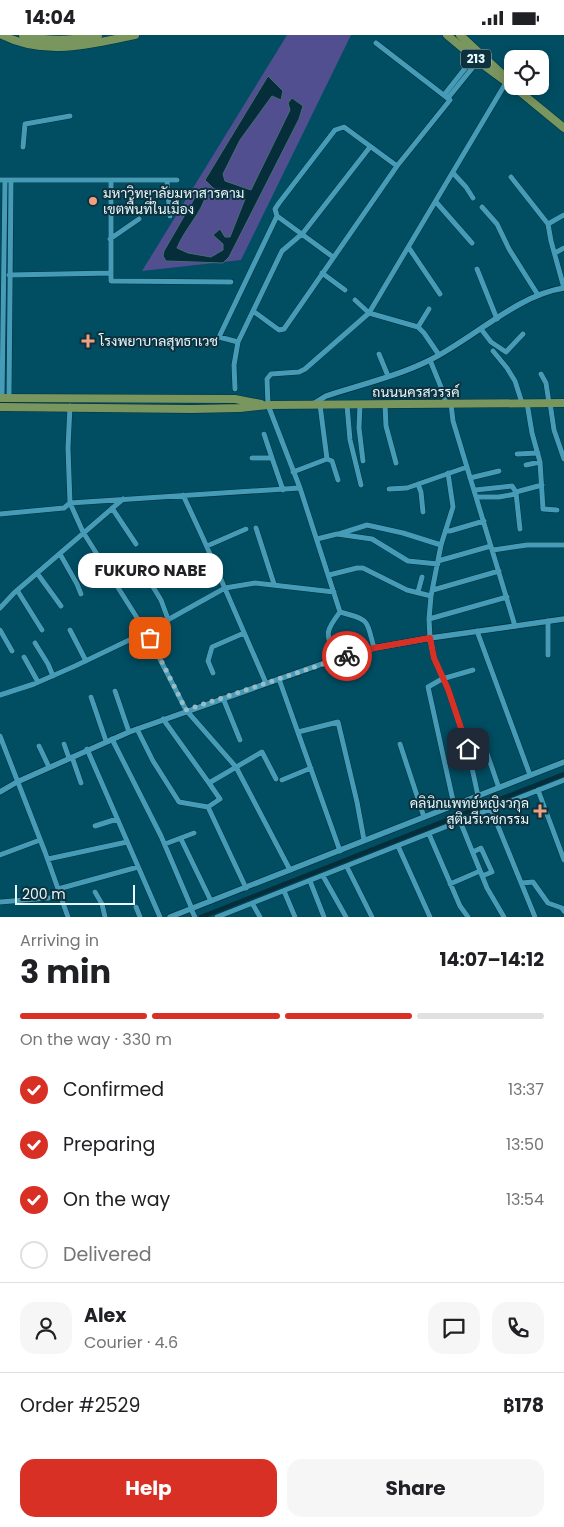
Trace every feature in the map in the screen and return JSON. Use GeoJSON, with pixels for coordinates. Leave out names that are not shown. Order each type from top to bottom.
{"type":"FeatureCollection","features":[{"type":"Feature","properties":{"kind":"main road"},"geometry":{"type":"LineString","coordinates":[[2,35],[24,45],[59,47],[88,45],[135,35]]}},
{"type":"Feature","properties":{"kind":"main road"},"geometry":{"type":"LineString","coordinates":[[23,35],[56,41],[98,35]]}},
{"type":"Feature","properties":{"kind":"main road","name":"213"},"geometry":{"type":"LineString","coordinates":[[447,35],[504,78]]}},
{"type":"Feature","properties":{"kind":"main road","name":"213"},"geometry":{"type":"LineString","coordinates":[[460,35],[473,54],[499,70],[504,76]]}},
{"type":"Feature","properties":{"kind":"main road","name":"213"},"geometry":{"type":"LineString","coordinates":[[524,95],[564,128]]}},
{"type":"Feature","properties":{"kind":"main road","name":"ถนนนครสวรรค์"},"geometry":{"type":"LineString","coordinates":[[4,398],[240,399],[268,405]]}},
{"type":"Feature","properties":{"kind":"main road"},"geometry":{"type":"LineString","coordinates":[[240,399],[240,408]]}},
{"type":"Feature","properties":{"kind":"main road","name":"ถนนนครสวรรค์"},"geometry":{"type":"LineString","coordinates":[[0,407],[70,406],[192,409],[240,408],[268,405],[564,403]]}},
{"type":"Feature","properties":{"kind":"street"},"geometry":{"type":"LineString","coordinates":[[254,311],[279,330],[284,329],[397,167],[450,100],[376,43]]}},
{"type":"Feature","properties":{"kind":"street"},"geometry":{"type":"LineString","coordinates":[[446,97],[473,54]]}},
{"type":"Feature","properties":{"kind":"street"},"geometry":{"type":"LineString","coordinates":[[340,612],[300,488],[268,405],[267,379],[271,374],[299,372],[306,369],[369,313],[453,173],[504,95]]}},
{"type":"Feature","properties":{"kind":"street"},"geometry":{"type":"LineString","coordinates":[[23,147],[26,124],[70,116]]}},
{"type":"Feature","properties":{"kind":"street"},"geometry":{"type":"LineString","coordinates":[[333,257],[277,216],[275,209],[335,129],[344,127],[397,167]]}},
{"type":"Feature","properties":{"kind":"street"},"geometry":{"type":"LineString","coordinates":[[235,389],[234,365],[238,342],[282,251],[302,233],[370,147]]}},
{"type":"Feature","properties":{"kind":"street"},"geometry":{"type":"LineString","coordinates":[[453,173],[473,198]]}},
{"type":"Feature","properties":{"kind":"street"},"geometry":{"type":"LineString","coordinates":[[327,459],[315,405],[326,396],[430,360],[538,295],[564,288],[548,225],[511,177]]}},
{"type":"Feature","properties":{"kind":"street"},"geometry":{"type":"LineString","coordinates":[[4,398],[10,328],[10,254],[7,237],[5,180],[177,180]]}},
{"type":"Feature","properties":{"kind":"street"},"geometry":{"type":"LineString","coordinates":[[111,181],[111,281],[231,282]]}},
{"type":"Feature","properties":{"kind":"street"},"geometry":{"type":"LineString","coordinates":[[167,181],[170,216]]}},
{"type":"Feature","properties":{"kind":"street"},"geometry":{"type":"LineString","coordinates":[[436,201],[472,243]]}},
{"type":"Feature","properties":{"kind":"street"},"geometry":{"type":"LineString","coordinates":[[482,207],[497,224],[509,249],[538,295]]}},
{"type":"Feature","properties":{"kind":"street"},"geometry":{"type":"LineString","coordinates":[[548,225],[564,215]]}},
{"type":"Feature","properties":{"kind":"street"},"geometry":{"type":"LineString","coordinates":[[238,342],[219,337],[277,216]]}},
{"type":"Feature","properties":{"kind":"street"},"geometry":{"type":"LineString","coordinates":[[110,239],[139,219]]}},
{"type":"Feature","properties":{"kind":"street"},"geometry":{"type":"LineString","coordinates":[[4,398],[2,279],[7,237]]}},
{"type":"Feature","properties":{"kind":"street"},"geometry":{"type":"LineString","coordinates":[[409,248],[440,294]]}},
{"type":"Feature","properties":{"kind":"street"},"geometry":{"type":"LineString","coordinates":[[555,253],[564,248]]}},
{"type":"Feature","properties":{"kind":"street"},"geometry":{"type":"LineString","coordinates":[[4,254],[10,254]]}},
{"type":"Feature","properties":{"kind":"street"},"geometry":{"type":"LineString","coordinates":[[477,269],[497,319]]}},
{"type":"Feature","properties":{"kind":"street"},"geometry":{"type":"LineString","coordinates":[[2,279],[10,274],[110,273]]}},
{"type":"Feature","properties":{"kind":"street"},"geometry":{"type":"LineString","coordinates":[[322,273],[345,290]]}},
{"type":"Feature","properties":{"kind":"street"},"geometry":{"type":"LineString","coordinates":[[355,301],[369,313],[418,327],[439,355]]}},
{"type":"Feature","properties":{"kind":"street"},"geometry":{"type":"LineString","coordinates":[[3,307],[10,307]]}},
{"type":"Feature","properties":{"kind":"street"},"geometry":{"type":"LineString","coordinates":[[418,327],[429,309]]}},
{"type":"Feature","properties":{"kind":"street"},"geometry":{"type":"LineString","coordinates":[[3,328],[10,328]]}},
{"type":"Feature","properties":{"kind":"street"},"geometry":{"type":"LineString","coordinates":[[481,329],[491,342],[506,352],[523,334]]}},
{"type":"Feature","properties":{"kind":"street"},"geometry":{"type":"LineString","coordinates":[[2,351],[9,351]]}},
{"type":"Feature","properties":{"kind":"street"},"geometry":{"type":"LineString","coordinates":[[492,351],[511,374],[525,403],[540,462],[543,509],[558,510]]}},
{"type":"Feature","properties":{"kind":"street"},"geometry":{"type":"LineString","coordinates":[[379,354],[388,376]]}},
{"type":"Feature","properties":{"kind":"street"},"geometry":{"type":"LineString","coordinates":[[430,360],[454,421],[515,626]]}},
{"type":"Feature","properties":{"kind":"street"},"geometry":{"type":"LineString","coordinates":[[541,374],[545,380],[554,430],[564,459]]}},
{"type":"Feature","properties":{"kind":"street"},"geometry":{"type":"LineString","coordinates":[[360,404],[359,428],[363,461]]}},
{"type":"Feature","properties":{"kind":"street"},"geometry":{"type":"LineString","coordinates":[[385,404],[386,425],[396,463]]}},
{"type":"Feature","properties":{"kind":"street"},"geometry":{"type":"LineString","coordinates":[[346,405],[350,440],[361,485]]}},
{"type":"Feature","properties":{"kind":"street"},"geometry":{"type":"LineString","coordinates":[[70,406],[68,448],[70,503],[83,532],[146,632],[186,710],[236,767],[290,870]]}},
{"type":"Feature","properties":{"kind":"street"},"geometry":{"type":"LineString","coordinates":[[264,434],[283,490]]}},
{"type":"Feature","properties":{"kind":"street"},"geometry":{"type":"LineString","coordinates":[[517,454],[538,453]]}},
{"type":"Feature","properties":{"kind":"street"},"geometry":{"type":"LineString","coordinates":[[252,458],[272,458]]}},
{"type":"Feature","properties":{"kind":"street"},"geometry":{"type":"LineString","coordinates":[[293,472],[327,459],[332,461],[338,479]]}},
{"type":"Feature","properties":{"kind":"street"},"geometry":{"type":"LineString","coordinates":[[526,465],[540,462]]}},
{"type":"Feature","properties":{"kind":"street"},"geometry":{"type":"LineString","coordinates":[[389,489],[407,488],[467,467]]}},
{"type":"Feature","properties":{"kind":"street"},"geometry":{"type":"LineString","coordinates":[[470,478],[499,471]]}},
{"type":"Feature","properties":{"kind":"street"},"geometry":{"type":"LineString","coordinates":[[448,473],[453,507],[441,545],[431,596],[430,638],[434,658],[448,689],[468,749],[478,796]]}},
{"type":"Feature","properties":{"kind":"street"},"geometry":{"type":"LineString","coordinates":[[418,484],[424,512]]}},
{"type":"Feature","properties":{"kind":"street"},"geometry":{"type":"LineString","coordinates":[[476,497],[499,497],[542,485]]}},
{"type":"Feature","properties":{"kind":"street"},"geometry":{"type":"LineString","coordinates":[[475,490],[512,486],[516,493],[520,529]]}},
{"type":"Feature","properties":{"kind":"street"},"geometry":{"type":"LineString","coordinates":[[0,514],[64,508],[70,503],[300,488]]}},
{"type":"Feature","properties":{"kind":"street"},"geometry":{"type":"LineString","coordinates":[[183,495],[266,683]]}},
{"type":"Feature","properties":{"kind":"street"},"geometry":{"type":"LineString","coordinates":[[1,604],[123,499]]}},
{"type":"Feature","properties":{"kind":"street"},"geometry":{"type":"LineString","coordinates":[[112,508],[136,543]]}},
{"type":"Feature","properties":{"kind":"street"},"geometry":{"type":"LineString","coordinates":[[446,529],[450,531],[484,521]]}},
{"type":"Feature","properties":{"kind":"street"},"geometry":{"type":"LineString","coordinates":[[317,539],[367,525],[403,533],[441,545]]}},
{"type":"Feature","properties":{"kind":"street"},"geometry":{"type":"LineString","coordinates":[[256,527],[274,584]]}},
{"type":"Feature","properties":{"kind":"street"},"geometry":{"type":"LineString","coordinates":[[207,546],[246,529]]}},
{"type":"Feature","properties":{"kind":"street"},"geometry":{"type":"LineString","coordinates":[[337,534],[372,539],[408,561],[438,562],[492,548],[527,545],[564,545]]}},
{"type":"Feature","properties":{"kind":"street"},"geometry":{"type":"LineString","coordinates":[[60,553],[81,594]]}},
{"type":"Feature","properties":{"kind":"street"},"geometry":{"type":"LineString","coordinates":[[329,575],[363,568],[407,589],[431,596]]}},
{"type":"Feature","properties":{"kind":"street"},"geometry":{"type":"LineString","coordinates":[[433,590],[499,571]]}},
{"type":"Feature","properties":{"kind":"street"},"geometry":{"type":"LineString","coordinates":[[37,573],[61,606]]}},
{"type":"Feature","properties":{"kind":"street"},"geometry":{"type":"LineString","coordinates":[[418,593],[422,577]]}},
{"type":"Feature","properties":{"kind":"street"},"geometry":{"type":"LineString","coordinates":[[150,582],[161,600],[168,619]]}},
{"type":"Feature","properties":{"kind":"street"},"geometry":{"type":"LineString","coordinates":[[0,695],[38,682],[86,661],[146,632],[225,588],[255,583],[334,592]]}},
{"type":"Feature","properties":{"kind":"street"},"geometry":{"type":"LineString","coordinates":[[18,590],[42,630]]}},
{"type":"Feature","properties":{"kind":"street"},"geometry":{"type":"LineString","coordinates":[[429,619],[507,597]]}},
{"type":"Feature","properties":{"kind":"street"},"geometry":{"type":"LineString","coordinates":[[340,612],[361,618],[367,623],[374,648]]}},
{"type":"Feature","properties":{"kind":"street"},"geometry":{"type":"LineString","coordinates":[[336,659],[328,637],[329,626],[340,612]]}},
{"type":"Feature","properties":{"kind":"street"},"geometry":{"type":"LineString","coordinates":[[0,792],[17,782],[129,731],[336,659],[374,648],[430,638],[564,619]]}},
{"type":"Feature","properties":{"kind":"street"},"geometry":{"type":"LineString","coordinates":[[548,621],[548,655]]}},
{"type":"Feature","properties":{"kind":"street"},"geometry":{"type":"LineString","coordinates":[[70,629],[86,661]]}},
{"type":"Feature","properties":{"kind":"street"},"geometry":{"type":"LineString","coordinates":[[0,630],[12,651]]}},
{"type":"Feature","properties":{"kind":"street"},"geometry":{"type":"LineString","coordinates":[[477,631],[530,775]]}},
{"type":"Feature","properties":{"kind":"street"},"geometry":{"type":"LineString","coordinates":[[213,673],[208,661],[212,647],[244,633]]}},
{"type":"Feature","properties":{"kind":"street"},"geometry":{"type":"LineString","coordinates":[[35,643],[53,676]]}},
{"type":"Feature","properties":{"kind":"street"},"geometry":{"type":"LineString","coordinates":[[24,657],[38,682]]}},
{"type":"Feature","properties":{"kind":"street"},"geometry":{"type":"LineString","coordinates":[[454,805],[428,687],[442,679],[473,669]]}},
{"type":"Feature","properties":{"kind":"street"},"geometry":{"type":"LineString","coordinates":[[279,679],[340,851]]}},
{"type":"Feature","properties":{"kind":"street"},"geometry":{"type":"LineString","coordinates":[[115,691],[129,731]]}},
{"type":"Feature","properties":{"kind":"street"},"geometry":{"type":"LineString","coordinates":[[90,697],[109,740],[164,844],[195,917]]}},
{"type":"Feature","properties":{"kind":"street"},"geometry":{"type":"LineString","coordinates":[[223,698],[240,740]]}},
{"type":"Feature","properties":{"kind":"street"},"geometry":{"type":"LineString","coordinates":[[137,729],[149,753],[179,802],[208,807],[220,799],[163,719]]}},
{"type":"Feature","properties":{"kind":"street"},"geometry":{"type":"LineString","coordinates":[[298,732],[338,722],[364,840]]}},
{"type":"Feature","properties":{"kind":"street"},"geometry":{"type":"LineString","coordinates":[[0,736],[48,859],[68,917]]}},
{"type":"Feature","properties":{"kind":"street"},"geometry":{"type":"LineString","coordinates":[[483,742],[500,788]]}},
{"type":"Feature","properties":{"kind":"street"},"geometry":{"type":"LineString","coordinates":[[400,744],[424,817]]}},
{"type":"Feature","properties":{"kind":"street"},"geometry":{"type":"LineString","coordinates":[[39,745],[49,767]]}},
{"type":"Feature","properties":{"kind":"street"},"geometry":{"type":"LineString","coordinates":[[64,745],[82,783]]}},
{"type":"Feature","properties":{"kind":"street"},"geometry":{"type":"LineString","coordinates":[[88,749],[160,917]]}},
{"type":"Feature","properties":{"kind":"street"},"geometry":{"type":"LineString","coordinates":[[209,783],[262,752],[276,779]]}},
{"type":"Feature","properties":{"kind":"street"},"geometry":{"type":"LineString","coordinates":[[170,917],[564,762]]}},
{"type":"Feature","properties":{"kind":"street"},"geometry":{"type":"LineString","coordinates":[[282,780],[311,768]]}},
{"type":"Feature","properties":{"kind":"street"},"geometry":{"type":"LineString","coordinates":[[217,917],[564,780]]}},
{"type":"Feature","properties":{"kind":"street"},"geometry":{"type":"LineString","coordinates":[[538,790],[564,859]]}},
{"type":"Feature","properties":{"kind":"street"},"geometry":{"type":"LineString","coordinates":[[208,807],[246,888]]}},
{"type":"Feature","properties":{"kind":"street"},"geometry":{"type":"LineString","coordinates":[[491,809],[535,917]]}},
{"type":"Feature","properties":{"kind":"street"},"geometry":{"type":"LineString","coordinates":[[95,825],[117,819]]}},
{"type":"Feature","properties":{"kind":"street"},"geometry":{"type":"LineString","coordinates":[[460,821],[486,887],[504,917]]}},
{"type":"Feature","properties":{"kind":"street"},"geometry":{"type":"LineString","coordinates":[[164,844],[182,839],[194,833]]}},
{"type":"Feature","properties":{"kind":"street"},"geometry":{"type":"LineString","coordinates":[[429,834],[450,884],[468,917]]}},
{"type":"Feature","properties":{"kind":"street"},"geometry":{"type":"LineString","coordinates":[[182,839],[211,901]]}},
{"type":"Feature","properties":{"kind":"street"},"geometry":{"type":"LineString","coordinates":[[0,855],[40,840]]}},
{"type":"Feature","properties":{"kind":"street"},"geometry":{"type":"LineString","coordinates":[[48,859],[127,842]]}},
{"type":"Feature","properties":{"kind":"street"},"geometry":{"type":"LineString","coordinates":[[398,846],[430,917]]}},
{"type":"Feature","properties":{"kind":"street"},"geometry":{"type":"LineString","coordinates":[[450,884],[481,873],[492,872],[482,848],[473,852]]}},
{"type":"Feature","properties":{"kind":"street"},"geometry":{"type":"LineString","coordinates":[[58,889],[138,867]]}},
{"type":"Feature","properties":{"kind":"street"},"geometry":{"type":"LineString","coordinates":[[346,867],[372,917]]}},
{"type":"Feature","properties":{"kind":"street"},"geometry":{"type":"LineString","coordinates":[[323,876],[346,917]]}},
{"type":"Feature","properties":{"kind":"street"},"geometry":{"type":"LineString","coordinates":[[310,881],[324,917]]}},
{"type":"Feature","properties":{"kind":"street"},"geometry":{"type":"LineString","coordinates":[[522,883],[534,882],[548,903],[564,911]]}},
{"type":"Feature","properties":{"kind":"street"},"geometry":{"type":"LineString","coordinates":[[284,891],[295,917]]}},
{"type":"Feature","properties":{"kind":"street"},"geometry":{"type":"LineString","coordinates":[[95,892],[102,904],[104,917]]}},
{"type":"Feature","properties":{"kind":"street"},"geometry":{"type":"LineString","coordinates":[[0,902],[61,897]]}},
{"type":"Feature","properties":{"kind":"street"},"geometry":{"type":"LineString","coordinates":[[252,903],[260,917]]}},
{"type":"Feature","properties":{"kind":"street"},"geometry":{"type":"LineString","coordinates":[[136,907],[140,917]]}},
{"type":"Feature","properties":{"kind":"shaded area"},"geometry":{"type":"Polygon","coordinates":[[[287,35],[351,35],[241,260],[142,271],[287,35]]]}},
{"type":"Feature","properties":{"kind":"water"},"geometry":{"type":"Polygon","coordinates":[[[268,76],[283,91],[281,100],[272,96],[240,140],[223,174],[225,181],[251,190],[290,110],[288,103],[292,98],[303,106],[299,119],[229,257],[223,263],[166,261],[163,256],[164,251],[201,187],[207,192],[205,200],[177,248],[188,253],[211,257],[223,250],[223,244],[213,235],[220,229],[225,237],[230,237],[245,199],[213,188],[205,180],[268,76]]]}},
{"type":"Feature","properties":{"kind":"waterway"},"geometry":{"type":"LineString","coordinates":[[201,917],[564,774]]}},
{"type":"Feature","properties":{"kind":"way so far"},"geometry":{"type":"LineString","coordinates":[[150,638],[186,710],[347,656]]}},
{"type":"Feature","properties":{"kind":"place","name":"มหาวิทยาลัยมหาสารคาม เขตพื้นที่ในเมือง"},"geometry":{"type":"Point","coordinates":[93,201]}},
{"type":"Feature","properties":{"kind":"place","name":"โรงพยาบาลสุทธาเวช"},"geometry":{"type":"Point","coordinates":[88,341]}},
{"type":"Feature","properties":{"kind":"place","name":"FUKURO NABE"},"geometry":{"type":"Point","coordinates":[150,638]}},
{"type":"Feature","properties":{"kind":"place","name":"คลินิกแพทย์หญิงวกุล สูตินรีเวชกรรม"},"geometry":{"type":"Point","coordinates":[540,811]}},
{"type":"Feature","properties":{"kind":"route"},"geometry":{"type":"LineString","coordinates":[[347,656],[374,648],[430,638],[434,658],[448,689],[468,749]]}}]}
